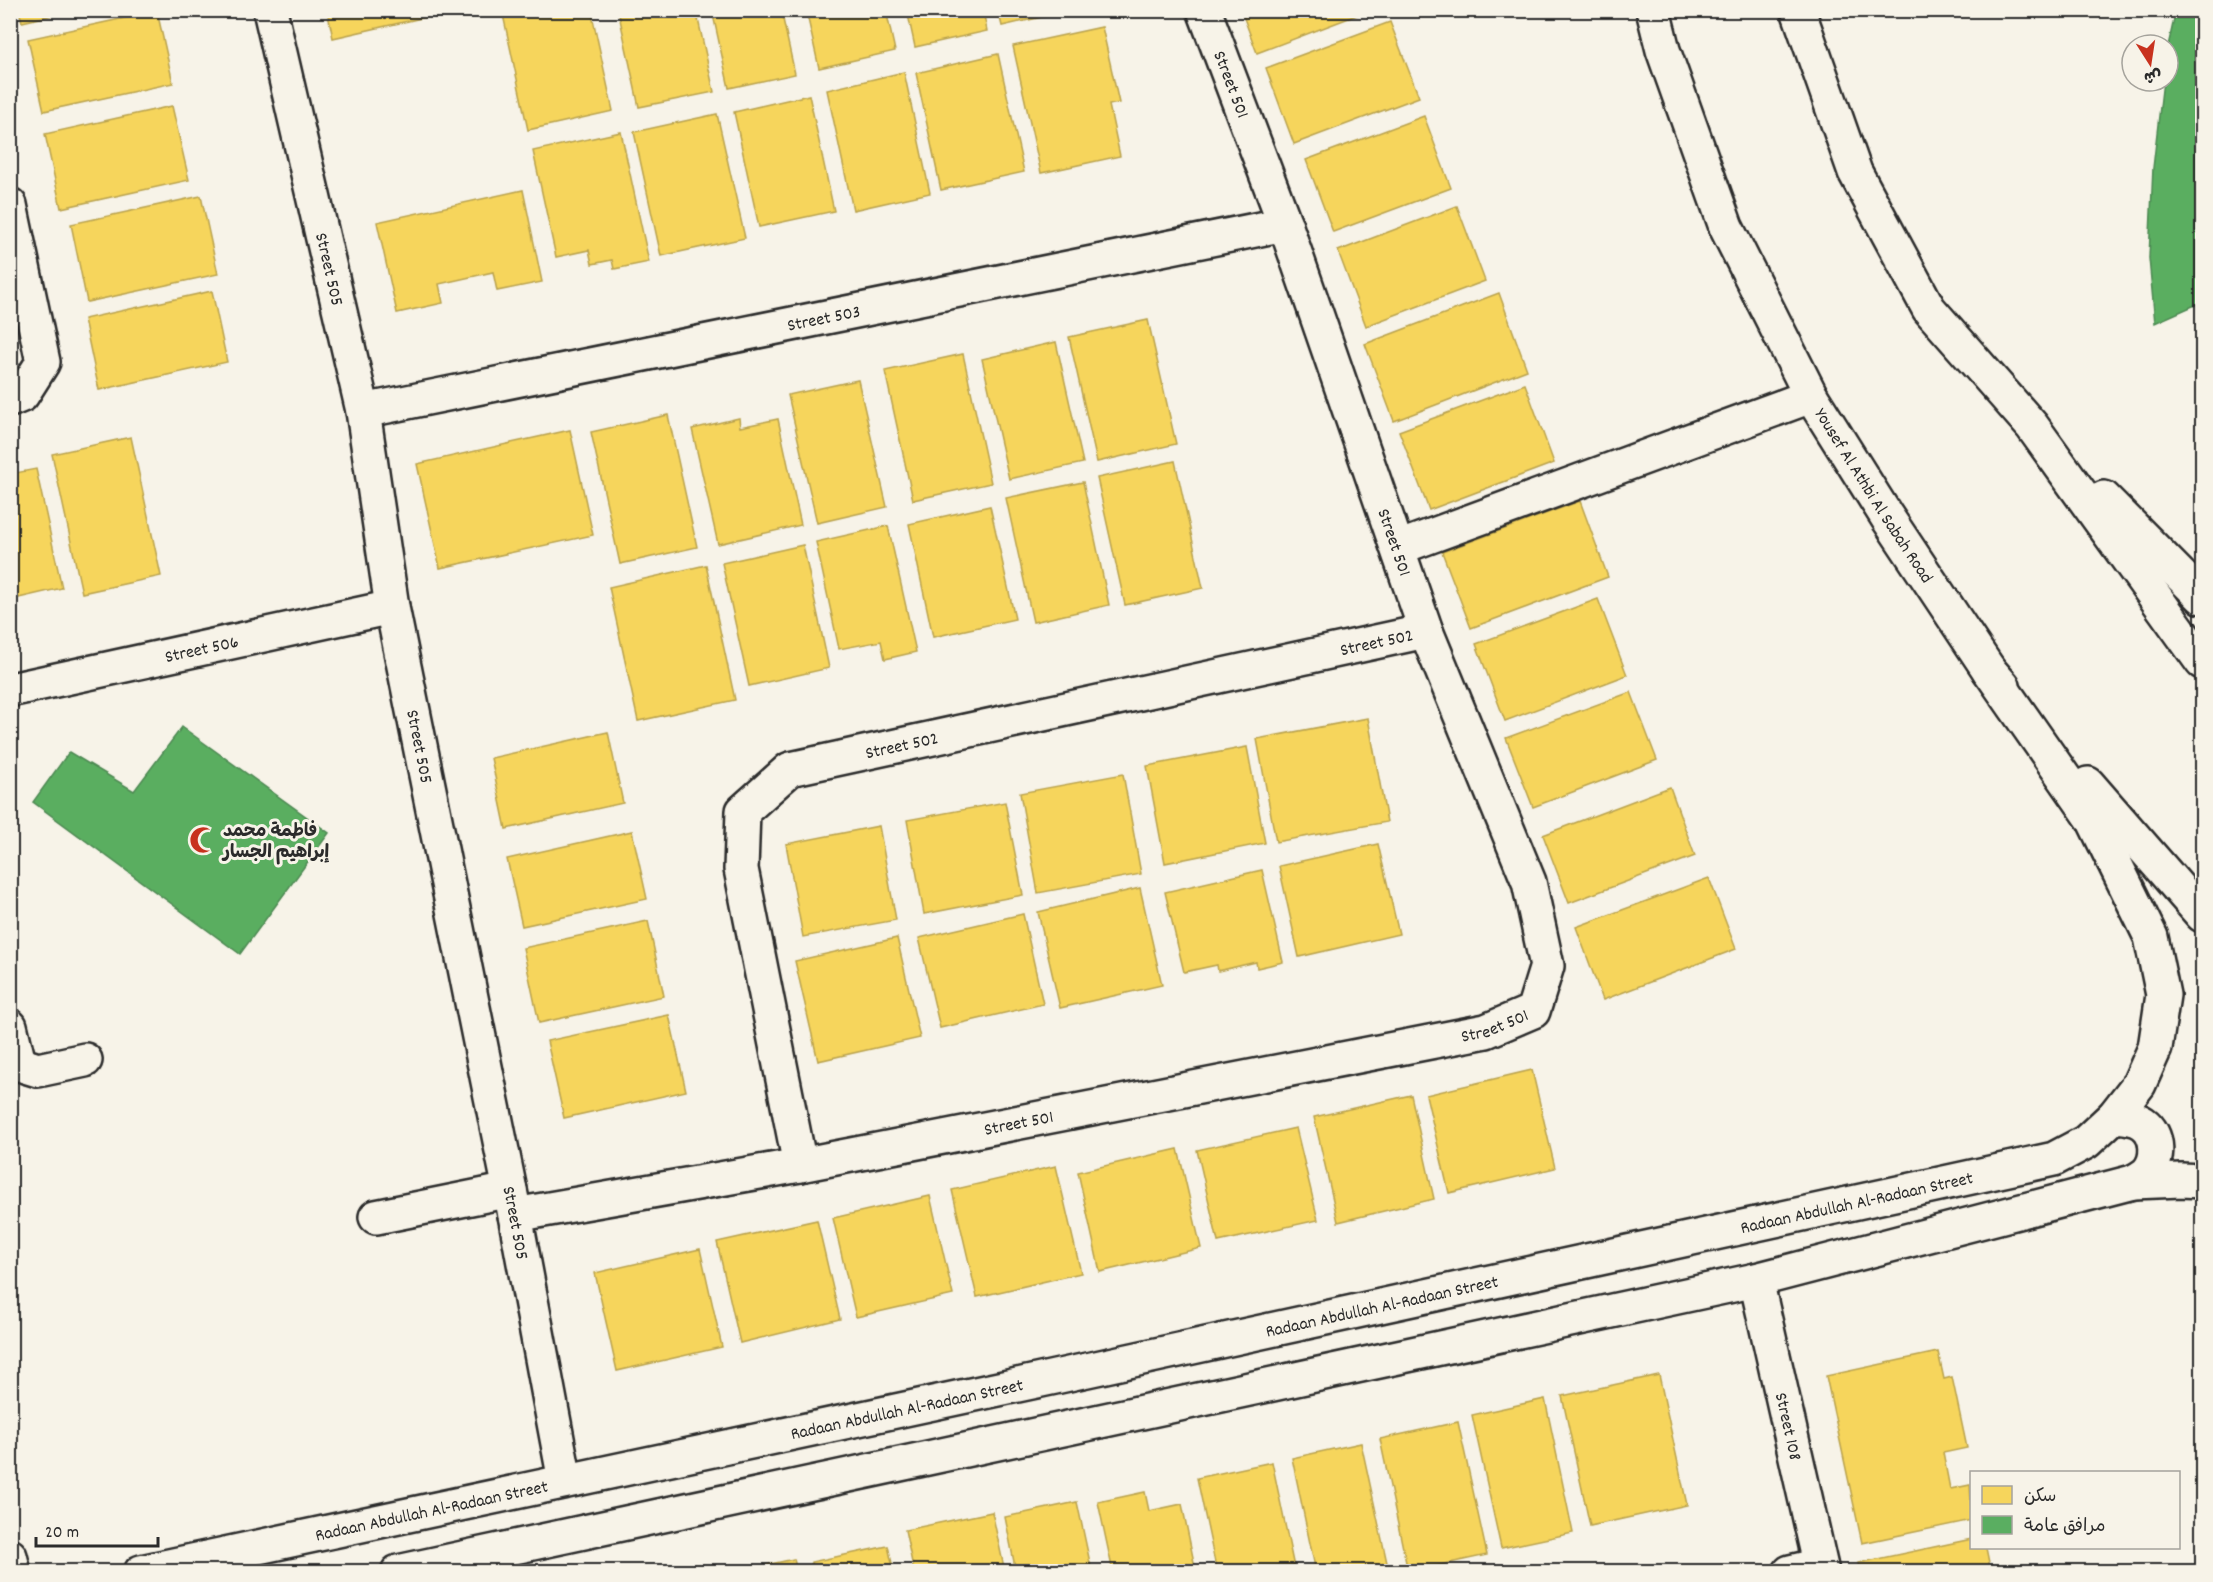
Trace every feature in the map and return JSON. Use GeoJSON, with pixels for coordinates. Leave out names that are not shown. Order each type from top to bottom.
{"type":"FeatureCollection","features":[{"type":"Feature","properties":{"kind":"street","name":"Street 505"},"geometry":{"type":"LineString","coordinates":[[270,10],[363,411],[392,607],[512,1203],[565,1481]]}},
{"type":"Feature","properties":{"kind":"street","name":"Street 501"},"geometry":{"type":"LineString","coordinates":[[375,1217],[512,1203],[800,1165],[1486,1031],[1533,1011],[1547,966],[1529,882],[1426,631],[1285,224],[1204,10]]}},
{"type":"Feature","properties":{"kind":"street","name":"Yousef Al Athbi Al Sabah Road"},"geometry":{"type":"LineString","coordinates":[[1653,10],[1663,50],[1726,227],[1811,396],[1887,517],[1989,670],[2202,915]]}},
{"type":"Feature","properties":{"kind":"street"},"geometry":{"type":"LineString","coordinates":[[1798,10],[1855,172],[1929,309],[2032,426],[2202,597]]}},
{"type":"Feature","properties":{"kind":"street"},"geometry":{"type":"LineString","coordinates":[[10,205],[43,362],[22,395],[10,400]]}},
{"type":"Feature","properties":{"kind":"street","name":"Street 503"},"geometry":{"type":"LineString","coordinates":[[363,411],[1285,224]]}},
{"type":"Feature","properties":{"kind":"street"},"geometry":{"type":"LineString","coordinates":[[1398,548],[1811,396]]}},
{"type":"Feature","properties":{"kind":"street"},"geometry":{"type":"LineString","coordinates":[[2032,426],[2202,662]]}},
{"type":"Feature","properties":{"kind":"street","name":"Street 506"},"geometry":{"type":"LineString","coordinates":[[10,690],[392,607]]}},
{"type":"Feature","properties":{"kind":"street","name":"Street 502"},"geometry":{"type":"LineString","coordinates":[[800,1165],[741,869],[743,811],[790,769],[1426,631]]}},
{"type":"Feature","properties":{"kind":"street","name":"Radaan Abdullah Al-Radaan Street"},"geometry":{"type":"LineString","coordinates":[[141,1572],[1055,1377],[2054,1160],[2086,1142],[2114,1116],[2139,1084],[2155,1048],[2163,995],[2151,937],[2093,819],[1989,670]]}},
{"type":"Feature","properties":{"kind":"street"},"geometry":{"type":"LineString","coordinates":[[10,1026],[18,1059],[32,1069],[38,1070],[85,1060]]}},
{"type":"Feature","properties":{"kind":"street"},"geometry":{"type":"LineString","coordinates":[[2114,1116],[2129,1117],[2143,1123],[2152,1133],[2156,1147],[2154,1161],[2146,1174],[2133,1182]]}},
{"type":"Feature","properties":{"kind":"street"},"geometry":{"type":"LineString","coordinates":[[398,1572],[1756,1280],[2133,1182],[2202,1181]]}},
{"type":"Feature","properties":{"kind":"street","name":"Street 108"},"geometry":{"type":"LineString","coordinates":[[1756,1280],[1811,1570]]}},
{"type":"Feature","properties":{"kind":"street"},"geometry":{"type":"LineString","coordinates":[[1055,1377],[1065,1427]]}},
{"type":"Feature","properties":{"kind":"street"},"geometry":{"type":"LineString","coordinates":[[10,1556],[14,1572]]}},
{"type":"Feature","properties":{"kind":"building: سكن"},"geometry":{"type":"Polygon","coordinates":[[[19,10],[75,10],[22,22],[19,10]]]}},
{"type":"Feature","properties":{"kind":"building: سكن"},"geometry":{"type":"Polygon","coordinates":[[[327,10],[457,10],[333,38],[327,10]]]}},
{"type":"Feature","properties":{"kind":"building: سكن"},"geometry":{"type":"Polygon","coordinates":[[[502,10],[591,10],[613,111],[528,130],[502,10]]]}},
{"type":"Feature","properties":{"kind":"building: سكن"},"geometry":{"type":"Polygon","coordinates":[[[618,10],[696,10],[714,92],[639,107],[618,10]]]}},
{"type":"Feature","properties":{"kind":"building: سكن"},"geometry":{"type":"Polygon","coordinates":[[[712,10],[781,10],[795,74],[729,88],[712,10]]]}},
{"type":"Feature","properties":{"kind":"building: سكن"},"geometry":{"type":"Polygon","coordinates":[[[806,10],[886,10],[895,51],[819,68],[806,10]]]}},
{"type":"Feature","properties":{"kind":"building: سكن"},"geometry":{"type":"Polygon","coordinates":[[[907,10],[983,10],[987,31],[915,47],[907,10]]]}},
{"type":"Feature","properties":{"kind":"building: سكن"},"geometry":{"type":"Polygon","coordinates":[[[998,10],[1073,10],[1002,26],[998,10]]]}},
{"type":"Feature","properties":{"kind":"building: سكن"},"geometry":{"type":"Polygon","coordinates":[[[1241,10],[1370,10],[1257,53],[1241,10]]]}},
{"type":"Feature","properties":{"kind":"building: سكن"},"geometry":{"type":"Polygon","coordinates":[[[157,11],[173,83],[44,111],[28,39],[157,11]]]}},
{"type":"Feature","properties":{"kind":"building: سكن"},"geometry":{"type":"Polygon","coordinates":[[[1390,22],[1419,97],[1294,144],[1266,68],[1390,22]]]}},
{"type":"Feature","properties":{"kind":"building: سكن"},"geometry":{"type":"Polygon","coordinates":[[[1102,27],[1119,103],[1109,105],[1120,156],[1041,173],[1013,46],[1102,27]]]}},
{"type":"Feature","properties":{"kind":"building: سكن"},"geometry":{"type":"Polygon","coordinates":[[[998,54],[1024,172],[941,190],[916,73],[998,54]]]}},
{"type":"Feature","properties":{"kind":"building: سكن"},"geometry":{"type":"Polygon","coordinates":[[[904,72],[930,193],[853,210],[827,90],[904,72]]]}},
{"type":"Feature","properties":{"kind":"building: سكن"},"geometry":{"type":"Polygon","coordinates":[[[809,95],[834,211],[759,227],[734,112],[809,95]]]}},
{"type":"Feature","properties":{"kind":"building: سكن"},"geometry":{"type":"Polygon","coordinates":[[[172,106],[189,180],[61,208],[45,134],[172,106]]]}},
{"type":"Feature","properties":{"kind":"building: سكن"},"geometry":{"type":"Polygon","coordinates":[[[717,114],[745,238],[661,256],[634,132],[717,114]]]}},
{"type":"Feature","properties":{"kind":"building: سكن"},"geometry":{"type":"Polygon","coordinates":[[[1424,116],[1451,188],[1333,232],[1306,160],[1424,116]]]}},
{"type":"Feature","properties":{"kind":"building: سكن"},"geometry":{"type":"Polygon","coordinates":[[[621,132],[649,262],[614,269],[612,260],[592,264],[589,250],[556,257],[533,151],[621,132]]]}},
{"type":"Feature","properties":{"kind":"building: سكن"},"geometry":{"type":"Polygon","coordinates":[[[523,190],[542,282],[497,291],[493,272],[439,284],[443,303],[397,313],[377,222],[523,190]]]}},
{"type":"Feature","properties":{"kind":"building: سكن"},"geometry":{"type":"Polygon","coordinates":[[[201,196],[218,274],[87,302],[71,224],[201,196]]]}},
{"type":"Feature","properties":{"kind":"building: سكن"},"geometry":{"type":"Polygon","coordinates":[[[1457,206],[1485,281],[1366,326],[1338,251],[1457,206]]]}},
{"type":"Feature","properties":{"kind":"building: سكن"},"geometry":{"type":"Polygon","coordinates":[[[212,291],[227,362],[99,390],[84,319],[212,291]]]}},
{"type":"Feature","properties":{"kind":"building: سكن"},"geometry":{"type":"Polygon","coordinates":[[[1499,293],[1527,370],[1394,421],[1365,344],[1499,293]]]}},
{"type":"Feature","properties":{"kind":"building: سكن"},"geometry":{"type":"Polygon","coordinates":[[[1148,320],[1176,444],[1097,462],[1069,337],[1148,320]]]}},
{"type":"Feature","properties":{"kind":"building: سكن"},"geometry":{"type":"Polygon","coordinates":[[[1056,342],[1083,463],[1009,479],[982,359],[1056,342]]]}},
{"type":"Feature","properties":{"kind":"building: سكن"},"geometry":{"type":"Polygon","coordinates":[[[963,354],[991,483],[913,500],[885,371],[963,354]]]}},
{"type":"Feature","properties":{"kind":"building: سكن"},"geometry":{"type":"Polygon","coordinates":[[[858,380],[887,507],[817,523],[788,395],[858,380]]]}},
{"type":"Feature","properties":{"kind":"building: سكن"},"geometry":{"type":"Polygon","coordinates":[[[1525,384],[1554,463],[1429,510],[1399,431],[1525,384]]]}},
{"type":"Feature","properties":{"kind":"building: سكن"},"geometry":{"type":"Polygon","coordinates":[[[668,415],[697,547],[620,564],[591,432],[668,415]]]}},
{"type":"Feature","properties":{"kind":"building: سكن"},"geometry":{"type":"Polygon","coordinates":[[[739,418],[740,427],[778,419],[801,525],[718,544],[692,429],[739,418]]]}},
{"type":"Feature","properties":{"kind":"building: سكن"},"geometry":{"type":"Polygon","coordinates":[[[570,430],[593,535],[440,568],[417,464],[570,430]]]}},
{"type":"Feature","properties":{"kind":"building: سكن"},"geometry":{"type":"Polygon","coordinates":[[[131,437],[161,576],[82,593],[52,454],[131,437]]]}},
{"type":"Feature","properties":{"kind":"building: سكن"},"geometry":{"type":"Polygon","coordinates":[[[1175,461],[1203,588],[1125,605],[1097,478],[1175,461]]]}},
{"type":"Feature","properties":{"kind":"building: سكن"},"geometry":{"type":"Polygon","coordinates":[[[36,469],[62,588],[10,600],[10,474],[36,469]]]}},
{"type":"Feature","properties":{"kind":"building: سكن"},"geometry":{"type":"Polygon","coordinates":[[[1083,482],[1109,605],[1033,622],[1006,498],[1083,482]]]}},
{"type":"Feature","properties":{"kind":"building: سكن"},"geometry":{"type":"Polygon","coordinates":[[[1580,501],[1608,577],[1471,628],[1442,552],[1580,501]]]}},
{"type":"Feature","properties":{"kind":"building: سكن"},"geometry":{"type":"Polygon","coordinates":[[[990,506],[1015,619],[933,637],[909,524],[990,506]]]}},
{"type":"Feature","properties":{"kind":"building: سكن"},"geometry":{"type":"Polygon","coordinates":[[[888,526],[916,652],[885,659],[881,641],[839,649],[816,542],[888,526]]]}},
{"type":"Feature","properties":{"kind":"building: سكن"},"geometry":{"type":"Polygon","coordinates":[[[803,545],[829,668],[749,686],[722,563],[803,545]]]}},
{"type":"Feature","properties":{"kind":"building: سكن"},"geometry":{"type":"Polygon","coordinates":[[[706,565],[735,700],[638,721],[609,587],[706,565]]]}},
{"type":"Feature","properties":{"kind":"building: سكن"},"geometry":{"type":"Polygon","coordinates":[[[1598,599],[1627,675],[1505,721],[1476,644],[1598,599]]]}},
{"type":"Feature","properties":{"kind":"building: سكن"},"geometry":{"type":"Polygon","coordinates":[[[1631,692],[1657,760],[1533,807],[1506,738],[1631,692]]]}},
{"type":"Feature","properties":{"kind":"building: سكن"},"geometry":{"type":"Polygon","coordinates":[[[1368,718],[1387,822],[1276,842],[1257,739],[1368,718]]]}},
{"type":"Feature","properties":{"kind":"building: سكن"},"geometry":{"type":"Polygon","coordinates":[[[608,732],[623,803],[506,829],[491,758],[608,732]]]}},
{"type":"Feature","properties":{"kind":"building: سكن"},"geometry":{"type":"Polygon","coordinates":[[[1247,747],[1265,843],[1165,863],[1147,766],[1247,747]]]}},
{"type":"Feature","properties":{"kind":"building: سكن"},"geometry":{"type":"Polygon","coordinates":[[[1123,774],[1141,874],[1038,893],[1020,793],[1123,774]]]}},
{"type":"Feature","properties":{"kind":"building: سكن"},"geometry":{"type":"Polygon","coordinates":[[[1670,787],[1695,856],[1569,903],[1543,835],[1670,787]]]}},
{"type":"Feature","properties":{"kind":"building: سكن"},"geometry":{"type":"Polygon","coordinates":[[[1005,802],[1023,895],[924,914],[907,820],[1005,802]]]}},
{"type":"Feature","properties":{"kind":"building: سكن"},"geometry":{"type":"Polygon","coordinates":[[[879,826],[896,920],[803,937],[786,844],[879,826]]]}},
{"type":"Feature","properties":{"kind":"building: سكن"},"geometry":{"type":"Polygon","coordinates":[[[632,831],[647,899],[522,926],[507,859],[632,831]]]}},
{"type":"Feature","properties":{"kind":"building: سكن"},"geometry":{"type":"Polygon","coordinates":[[[1378,844],[1399,934],[1299,957],[1279,866],[1378,844]]]}},
{"type":"Feature","properties":{"kind":"building: سكن"},"geometry":{"type":"Polygon","coordinates":[[[1262,870],[1283,962],[1257,968],[1256,962],[1218,971],[1217,965],[1184,972],[1165,892],[1262,870]]]}},
{"type":"Feature","properties":{"kind":"building: سكن"},"geometry":{"type":"Polygon","coordinates":[[[1709,878],[1736,949],[1603,1000],[1576,927],[1709,878]]]}},
{"type":"Feature","properties":{"kind":"building: سكن"},"geometry":{"type":"Polygon","coordinates":[[[1140,888],[1162,985],[1060,1008],[1038,912],[1140,888]]]}},
{"type":"Feature","properties":{"kind":"building: سكن"},"geometry":{"type":"Polygon","coordinates":[[[1023,914],[1043,1004],[940,1028],[919,938],[1023,914]]]}},
{"type":"Feature","properties":{"kind":"building: سكن"},"geometry":{"type":"Polygon","coordinates":[[[648,921],[664,996],[539,1023],[523,948],[648,921]]]}},
{"type":"Feature","properties":{"kind":"building: سكن"},"geometry":{"type":"Polygon","coordinates":[[[897,938],[920,1038],[818,1061],[795,961],[897,938]]]}},
{"type":"Feature","properties":{"kind":"building: سكن"},"geometry":{"type":"Polygon","coordinates":[[[669,1015],[686,1091],[564,1118],[547,1041],[669,1015]]]}},
{"type":"Feature","properties":{"kind":"building: سكن"},"geometry":{"type":"Polygon","coordinates":[[[1532,1070],[1555,1168],[1449,1193],[1426,1095],[1532,1070]]]}},
{"type":"Feature","properties":{"kind":"building: سكن"},"geometry":{"type":"Polygon","coordinates":[[[1411,1095],[1434,1199],[1338,1222],[1314,1117],[1411,1095]]]}},
{"type":"Feature","properties":{"kind":"building: سكن"},"geometry":{"type":"Polygon","coordinates":[[[1296,1128],[1318,1220],[1218,1242],[1197,1150],[1296,1128]]]}},
{"type":"Feature","properties":{"kind":"building: سكن"},"geometry":{"type":"Polygon","coordinates":[[[1178,1149],[1201,1248],[1100,1272],[1078,1172],[1178,1149]]]}},
{"type":"Feature","properties":{"kind":"building: سكن"},"geometry":{"type":"Polygon","coordinates":[[[1056,1166],[1081,1273],[977,1297],[952,1190],[1056,1166]]]}},
{"type":"Feature","properties":{"kind":"building: سكن"},"geometry":{"type":"Polygon","coordinates":[[[930,1196],[953,1295],[856,1317],[833,1218],[930,1196]]]}},
{"type":"Feature","properties":{"kind":"building: سكن"},"geometry":{"type":"Polygon","coordinates":[[[817,1220],[840,1319],[740,1343],[717,1242],[817,1220]]]}},
{"type":"Feature","properties":{"kind":"building: سكن"},"geometry":{"type":"Polygon","coordinates":[[[700,1249],[722,1347],[617,1371],[595,1273],[700,1249]]]}},
{"type":"Feature","properties":{"kind":"building: سكن"},"geometry":{"type":"Polygon","coordinates":[[[1938,1352],[1944,1379],[1952,1377],[1967,1448],[1943,1453],[1950,1489],[1970,1485],[1970,1520],[1862,1543],[1826,1376],[1938,1352]]]}},
{"type":"Feature","properties":{"kind":"building: سكن"},"geometry":{"type":"Polygon","coordinates":[[[1659,1375],[1687,1505],[1590,1526],[1562,1396],[1659,1375]]]}},
{"type":"Feature","properties":{"kind":"building: سكن"},"geometry":{"type":"Polygon","coordinates":[[[1545,1399],[1573,1533],[1501,1548],[1472,1415],[1545,1399]]]}},
{"type":"Feature","properties":{"kind":"building: سكن"},"geometry":{"type":"Polygon","coordinates":[[[1458,1422],[1487,1555],[1408,1572],[1380,1439],[1458,1422]]]}},
{"type":"Feature","properties":{"kind":"building: سكن"},"geometry":{"type":"Polygon","coordinates":[[[1361,1443],[1389,1572],[1316,1572],[1292,1458],[1361,1443]]]}},
{"type":"Feature","properties":{"kind":"building: سكن"},"geometry":{"type":"Polygon","coordinates":[[[1272,1462],[1295,1572],[1217,1572],[1197,1478],[1272,1462]]]}},
{"type":"Feature","properties":{"kind":"building: سكن"},"geometry":{"type":"Polygon","coordinates":[[[1145,1492],[1149,1511],[1182,1504],[1196,1572],[1113,1572],[1098,1502],[1145,1492]]]}},
{"type":"Feature","properties":{"kind":"building: سكن"},"geometry":{"type":"Polygon","coordinates":[[[1077,1502],[1092,1572],[1016,1572],[1005,1517],[1077,1502]]]}},
{"type":"Feature","properties":{"kind":"building: سكن"},"geometry":{"type":"Polygon","coordinates":[[[992,1512],[1005,1572],[914,1572],[905,1530],[992,1512]]]}},
{"type":"Feature","properties":{"kind":"building: سكن"},"geometry":{"type":"Polygon","coordinates":[[[1970,1539],[1970,1549],[1986,1549],[1991,1572],[1860,1572],[1858,1563],[1970,1539]]]}},
{"type":"Feature","properties":{"kind":"building: سكن"},"geometry":{"type":"Polygon","coordinates":[[[888,1546],[894,1572],[813,1572],[811,1562],[888,1546]]]}},
{"type":"Feature","properties":{"kind":"building: سكن"},"geometry":{"type":"Polygon","coordinates":[[[794,1559],[797,1572],[734,1572],[794,1559]]]}},
{"type":"Feature","properties":{"kind":"building: مرافق عامة"},"geometry":{"type":"Polygon","coordinates":[[[2176,10],[2202,10],[2202,302],[2155,323],[2149,258],[2153,168],[2162,93],[2180,93],[2180,33],[2171,33],[2176,10]]]}},
{"type":"Feature","properties":{"kind":"building: مرافق عامة","name":"فاطمة محمد إبراهيم الجسار"},"geometry":{"type":"Polygon","coordinates":[[[182,727],[329,833],[240,954],[33,802],[69,752],[134,791],[182,727]]]}},
{"type":"Feature","properties":{"kind":"place","name":"فاطمة محمد إبراهيم الجسار"},"geometry":{"type":"Point","coordinates":[203,840]}}]}
